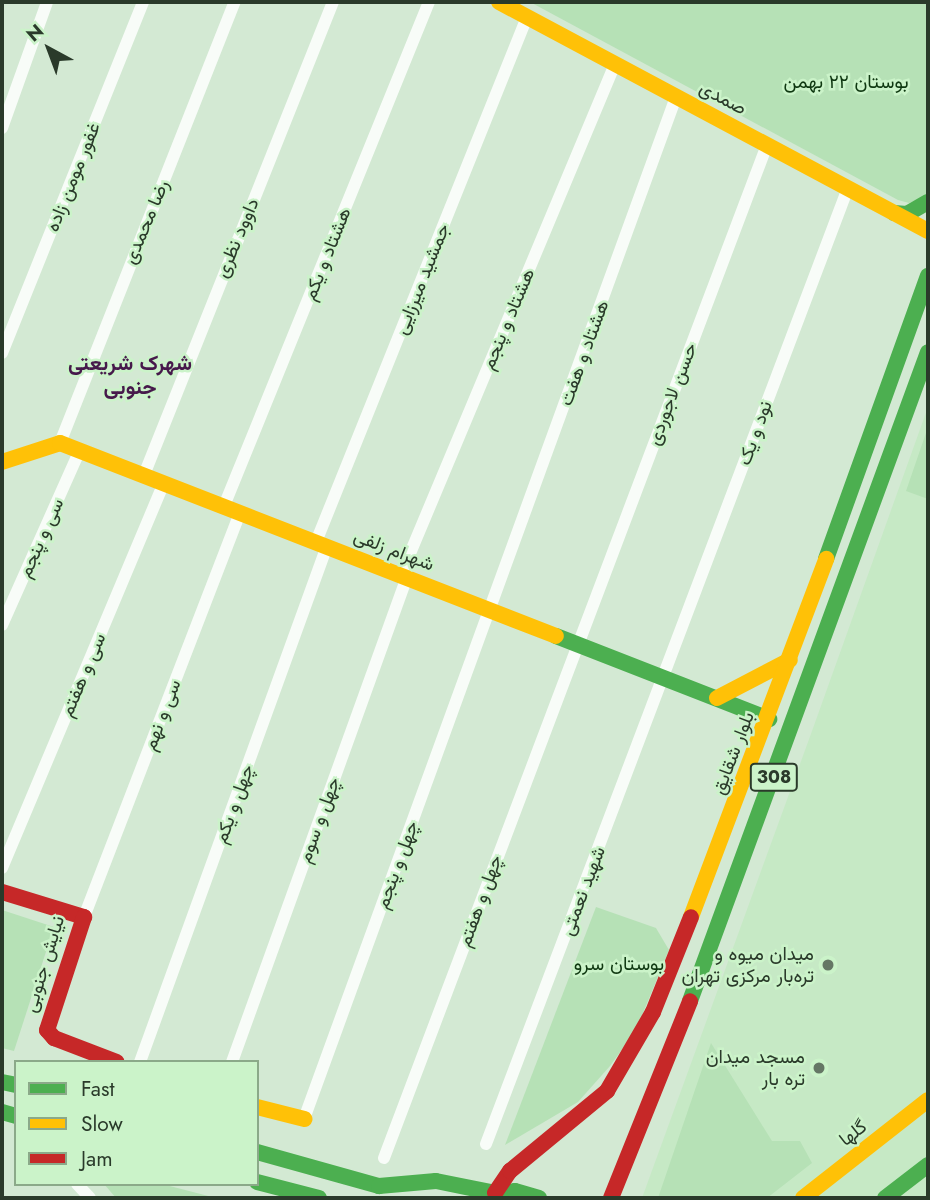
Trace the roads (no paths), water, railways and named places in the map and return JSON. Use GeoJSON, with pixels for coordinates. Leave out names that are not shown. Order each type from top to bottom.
{"type":"FeatureCollection","features":[{"type":"Feature","properties":{"kind":"main road","name":"صمدی"},"geometry":{"type":"LineString","coordinates":[[499,2],[928,231]]}},
{"type":"Feature","properties":{"kind":"main road"},"geometry":{"type":"LineString","coordinates":[[894,213],[907,215],[928,202]]}},
{"type":"Feature","properties":{"kind":"main road","name":"بلوار شقایق"},"geometry":{"type":"LineString","coordinates":[[490,1196],[524,1158],[587,1113],[634,1052],[769,719],[928,276]]}},
{"type":"Feature","properties":{"kind":"main road","name":"308"},"geometry":{"type":"LineString","coordinates":[[611,1198],[671,1054],[928,352]]}},
{"type":"Feature","properties":{"kind":"main road","name":"شهرام زلفی"},"geometry":{"type":"LineString","coordinates":[[60,443],[792,729]]}},
{"type":"Feature","properties":{"kind":"main road"},"geometry":{"type":"LineString","coordinates":[[2,462],[60,443]]}},
{"type":"Feature","properties":{"kind":"main road"},"geometry":{"type":"LineString","coordinates":[[717,698],[790,660]]}},
{"type":"Feature","properties":{"kind":"main road","name":"نیایش جنوبی"},"geometry":{"type":"LineString","coordinates":[[2,891],[84,917],[47,1030],[54,1038],[112,1060]]}},
{"type":"Feature","properties":{"kind":"main road","name":"گلها"},"geometry":{"type":"LineString","coordinates":[[803,1198],[928,1100]]}},
{"type":"Feature","properties":{"kind":"main road"},"geometry":{"type":"LineString","coordinates":[[259,1108],[303,1119]]}},
{"type":"Feature","properties":{"kind":"main road"},"geometry":{"type":"LineString","coordinates":[[259,1153],[379,1186],[415,1189],[430,1198]]}},
{"type":"Feature","properties":{"kind":"main road"},"geometry":{"type":"LineString","coordinates":[[885,1198],[928,1165]]}},
{"type":"Feature","properties":{"kind":"main road"},"geometry":{"type":"LineString","coordinates":[[379,1186],[436,1181],[490,1196],[515,1191],[539,1198]]}},
{"type":"Feature","properties":{"kind":"main road"},"geometry":{"type":"LineString","coordinates":[[259,1183],[319,1198]]}},
{"type":"Feature","properties":{"kind":"street"},"geometry":{"type":"LineString","coordinates":[[2,128],[47,2]]}},
{"type":"Feature","properties":{"kind":"street","name":"غفور مومن زاده"},"geometry":{"type":"LineString","coordinates":[[2,353],[144,2]]}},
{"type":"Feature","properties":{"kind":"street","name":"رضا محمدی"},"geometry":{"type":"LineString","coordinates":[[60,443],[235,2]]}},
{"type":"Feature","properties":{"kind":"street","name":"داوود نظری"},"geometry":{"type":"LineString","coordinates":[[144,475],[333,2]]}},
{"type":"Feature","properties":{"kind":"street","name":"هشتاد و یکم"},"geometry":{"type":"LineString","coordinates":[[232,509],[429,2]]}},
{"type":"Feature","properties":{"kind":"street","name":"جمشید میرزایی"},"geometry":{"type":"LineString","coordinates":[[322,544],[527,17]]}},
{"type":"Feature","properties":{"kind":"street","name":"هشتاد و پنجم"},"geometry":{"type":"LineString","coordinates":[[404,576],[615,64]]}},
{"type":"Feature","properties":{"kind":"street","name":"هشتاد و هفت"},"geometry":{"type":"LineString","coordinates":[[491,610],[676,97]]}},
{"type":"Feature","properties":{"kind":"street","name":"حسن لاجوردی"},"geometry":{"type":"LineString","coordinates":[[576,643],[767,145]]}},
{"type":"Feature","properties":{"kind":"street","name":"نود و یک"},"geometry":{"type":"LineString","coordinates":[[665,678],[848,188]]}},
{"type":"Feature","properties":{"kind":"street","name":"سی و پنجم"},"geometry":{"type":"LineString","coordinates":[[2,625],[80,450]]}},
{"type":"Feature","properties":{"kind":"street","name":"سی و هفتم"},"geometry":{"type":"LineString","coordinates":[[2,868],[164,483]]}},
{"type":"Feature","properties":{"kind":"street","name":"سی و نهم"},"geometry":{"type":"LineString","coordinates":[[84,917],[232,509]]}},
{"type":"Feature","properties":{"kind":"street","name":"چهل و یکم"},"geometry":{"type":"LineString","coordinates":[[141,1060],[322,544]]}},
{"type":"Feature","properties":{"kind":"street","name":"چهل و سوم"},"geometry":{"type":"LineString","coordinates":[[233,1060],[404,576]]}},
{"type":"Feature","properties":{"kind":"street","name":"چهل و پنجم"},"geometry":{"type":"LineString","coordinates":[[303,1119],[491,610]]}},
{"type":"Feature","properties":{"kind":"street","name":"چهل و هفتم"},"geometry":{"type":"LineString","coordinates":[[384,1158],[576,643]]}},
{"type":"Feature","properties":{"kind":"street","name":"شهید نعمتی"},"geometry":{"type":"LineString","coordinates":[[486,1144],[665,678]]}},
{"type":"Feature","properties":{"kind":"place","name":"میدان میوه و تره‌بار مرکزی تهران"},"geometry":{"type":"Point","coordinates":[828,965]}},
{"type":"Feature","properties":{"kind":"place","name":"مسجد میدان تره بار"},"geometry":{"type":"Point","coordinates":[819,1068]}},
{"type":"Feature","properties":{"kind":"district","name":"شهرک شریعتی جنوبی"},"geometry":{"type":"Point","coordinates":[130,375]}},
{"type":"Feature","properties":{"kind":"park label","name":"بوستان ۲۲ بهمن"},"geometry":{"type":"Point","coordinates":[846,82]}},
{"type":"Feature","properties":{"kind":"park label","name":"بوستان سرو"},"geometry":{"type":"Point","coordinates":[619,964]}}]}
